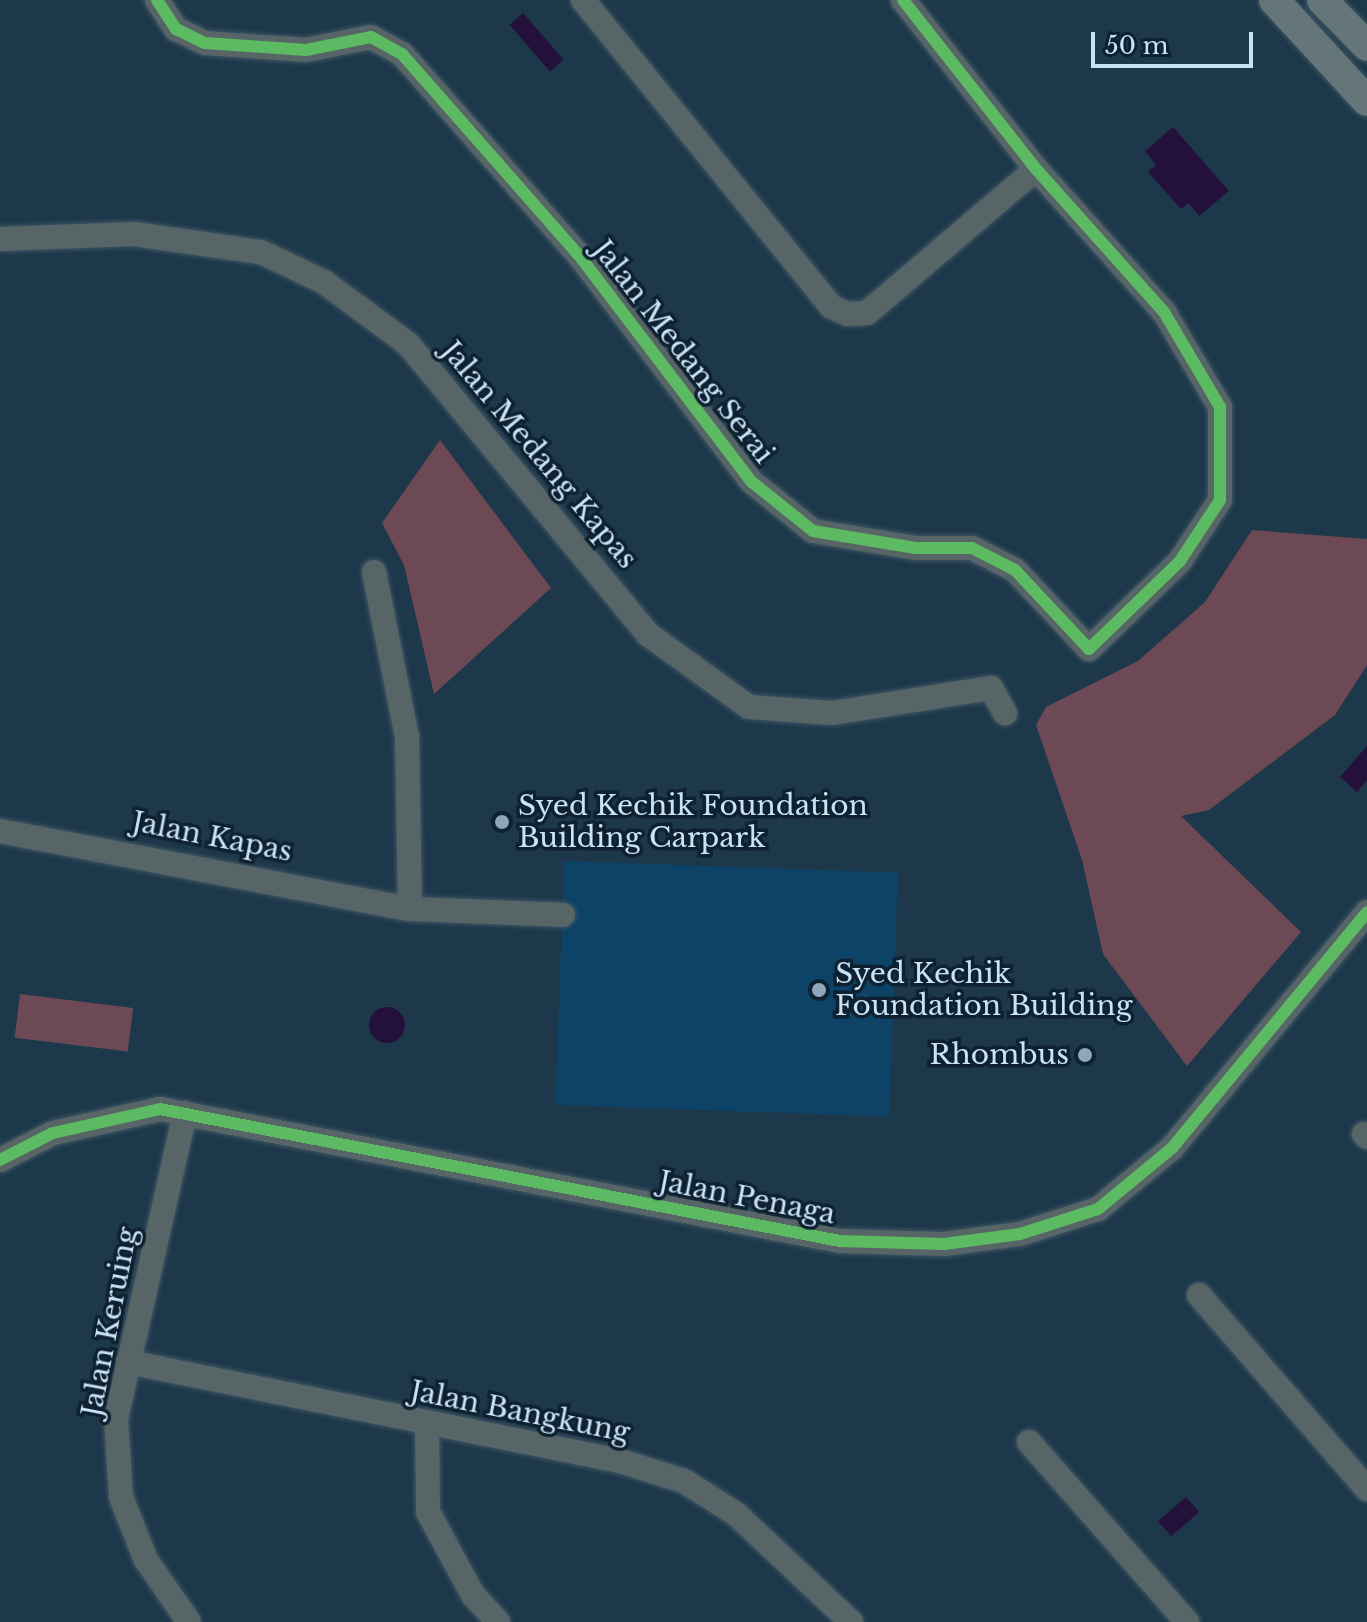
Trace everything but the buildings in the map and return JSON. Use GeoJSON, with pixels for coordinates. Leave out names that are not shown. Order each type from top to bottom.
{"type":"FeatureCollection","features":[{"type":"Feature","properties":{"kind":"main road"},"geometry":{"type":"LineString","coordinates":[[1274,0],[1367,101]]}},
{"type":"Feature","properties":{"kind":"main road"},"geometry":{"type":"LineString","coordinates":[[1322,0],[1367,46]]}},
{"type":"Feature","properties":{"kind":"street","name":"Jalan Medang Serai"},"geometry":{"type":"LineString","coordinates":[[157,0],[176,29],[205,43],[306,50],[371,37],[402,54],[578,254],[752,482],[813,531],[982,554],[1015,570],[1089,649],[1180,561],[1220,500],[1220,407],[1164,312],[1036,169],[903,0]]}},
{"type":"Feature","properties":{"kind":"street"},"geometry":{"type":"LineString","coordinates":[[583,0],[832,307],[848,314],[867,313],[1036,169]]}},
{"type":"Feature","properties":{"kind":"street","name":"Jalan Medang Kapas"},"geometry":{"type":"LineString","coordinates":[[0,239],[148,236],[261,252],[324,282],[408,344],[649,635],[749,707],[833,713],[991,688],[1005,713]]}},
{"type":"Feature","properties":{"kind":"street"},"geometry":{"type":"LineString","coordinates":[[374,572],[407,737],[410,909]]}},
{"type":"Feature","properties":{"kind":"street","name":"Jalan Kapas"},"geometry":{"type":"LineString","coordinates":[[0,831],[410,909],[563,915]]}},
{"type":"Feature","properties":{"kind":"street","name":"Jalan Penaga"},"geometry":{"type":"LineString","coordinates":[[0,1160],[24,1144],[91,1123],[160,1109],[840,1241],[944,1244],[1020,1234],[1098,1209],[1172,1148],[1367,912]]}},
{"type":"Feature","properties":{"kind":"street","name":"Jalan Keruing"},"geometry":{"type":"LineString","coordinates":[[185,1113],[116,1419],[121,1497],[146,1560],[189,1622]]}},
{"type":"Feature","properties":{"kind":"street"},"geometry":{"type":"LineString","coordinates":[[1199,1295],[1367,1489]]}},
{"type":"Feature","properties":{"kind":"street","name":"Jalan Bangkung"},"geometry":{"type":"LineString","coordinates":[[128,1362],[620,1461],[684,1481],[736,1514],[851,1622]]}},
{"type":"Feature","properties":{"kind":"street"},"geometry":{"type":"LineString","coordinates":[[427,1424],[428,1512],[473,1595],[498,1622]]}},
{"type":"Feature","properties":{"kind":"street"},"geometry":{"type":"LineString","coordinates":[[1029,1442],[1187,1622]]}},
{"type":"Feature","properties":{"kind":"shaded area"},"geometry":{"type":"Polygon","coordinates":[[[523,13],[564,60],[550,72],[509,25],[523,13]]]}},
{"type":"Feature","properties":{"kind":"shaded area"},"geometry":{"type":"Polygon","coordinates":[[[1173,127],[1229,191],[1199,216],[1189,203],[1181,209],[1148,172],[1156,165],[1145,151],[1173,127]]]}},
{"type":"Feature","properties":{"kind":"shaded area"},"geometry":{"type":"Polygon","coordinates":[[[440,440],[551,588],[434,694],[404,565],[382,523],[440,440]]]}},
{"type":"Feature","properties":{"kind":"shaded area"},"geometry":{"type":"Polygon","coordinates":[[[1252,530],[1367,539],[1367,665],[1335,715],[1209,810],[1181,816],[1301,932],[1187,1066],[1103,954],[1082,860],[1036,725],[1046,707],[1138,661],[1205,602],[1252,530]]]}},
{"type":"Feature","properties":{"kind":"shaded area"},"geometry":{"type":"Polygon","coordinates":[[[1367,746],[1367,780],[1357,792],[1340,777],[1367,746]]]}},
{"type":"Feature","properties":{"kind":"shaded area"},"geometry":{"type":"Polygon","coordinates":[[[564,861],[898,873],[889,1117],[555,1105],[564,861]]]}},
{"type":"Feature","properties":{"kind":"shaded area"},"geometry":{"type":"Polygon","coordinates":[[[20,994],[133,1008],[128,1052],[15,1038],[20,994]]]}},
{"type":"Feature","properties":{"kind":"shaded area"},"geometry":{"type":"Polygon","coordinates":[[[387,1007],[399,1013],[405,1025],[399,1037],[387,1043],[375,1037],[369,1025],[375,1013],[387,1007]]]}},
{"type":"Feature","properties":{"kind":"shaded area"},"geometry":{"type":"Polygon","coordinates":[[[1186,1497],[1199,1512],[1171,1536],[1158,1521],[1186,1497]]]}},
{"type":"Feature","properties":{"kind":"cycle path"},"geometry":{"type":"LineString","coordinates":[[157,0],[176,29],[205,43],[306,50],[371,37],[402,54],[578,254],[752,482],[813,531],[916,548],[972,548],[1015,570],[1089,649],[1180,561],[1220,500],[1220,407],[1164,312],[1036,169],[903,0]]}},
{"type":"Feature","properties":{"kind":"cycle path"},"geometry":{"type":"LineString","coordinates":[[0,1160],[53,1133],[160,1109],[840,1241],[944,1244],[1020,1234],[1098,1209],[1172,1148],[1367,912]]}},
{"type":"Feature","properties":{"kind":"place","name":"Syed Kechik Foundation Building Carpark"},"geometry":{"type":"Point","coordinates":[502,822]}},
{"type":"Feature","properties":{"kind":"place","name":"Syed Kechik Foundation Building"},"geometry":{"type":"Point","coordinates":[819,990]}},
{"type":"Feature","properties":{"kind":"place","name":"Rhombus"},"geometry":{"type":"Point","coordinates":[1085,1055]}}]}
